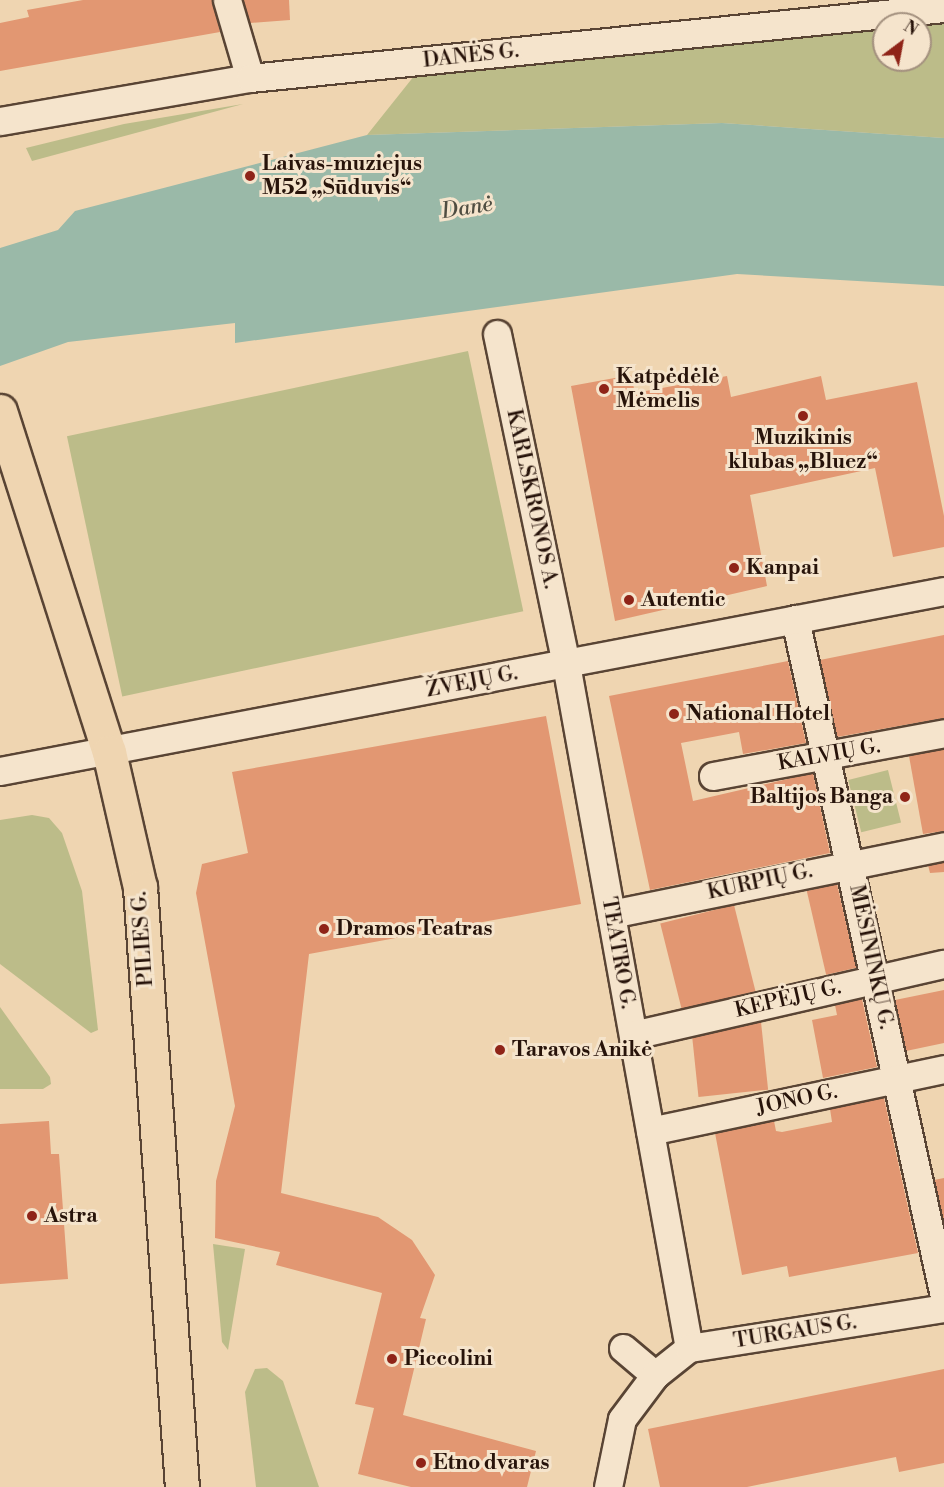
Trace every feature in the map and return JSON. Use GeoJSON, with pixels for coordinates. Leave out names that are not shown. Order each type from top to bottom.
{"type":"FeatureCollection","features":[{"type":"Feature","properties":{"kind":"main road","name":"PILIES G."},"geometry":{"type":"LineString","coordinates":[[4,424],[109,752],[140,887],[183,1487]]}},
{"type":"Feature","properties":{"kind":"street"},"geometry":{"type":"LineString","coordinates":[[227,0],[250,78]]}},
{"type":"Feature","properties":{"kind":"street","name":"DANĖS G."},"geometry":{"type":"LineString","coordinates":[[0,121],[250,78],[944,8]]}},
{"type":"Feature","properties":{"kind":"street","name":"KARLSKRONOS A."},"geometry":{"type":"LineString","coordinates":[[497,334],[566,664]]}},
{"type":"Feature","properties":{"kind":"street","name":"ŽVEJŲ G."},"geometry":{"type":"LineString","coordinates":[[0,771],[944,591]]}},
{"type":"Feature","properties":{"kind":"street","name":"MĖSININKŲ G."},"geometry":{"type":"LineString","coordinates":[[795,620],[899,1078],[944,1296]]}},
{"type":"Feature","properties":{"kind":"street","name":"TEATRO G."},"geometry":{"type":"LineString","coordinates":[[566,664],[689,1348]]}},
{"type":"Feature","properties":{"kind":"street","name":"KALVIŲ G."},"geometry":{"type":"LineString","coordinates":[[713,776],[827,757],[944,733]]}},
{"type":"Feature","properties":{"kind":"street","name":"KURPIŲ G."},"geometry":{"type":"LineString","coordinates":[[611,914],[851,863],[944,846]]}},
{"type":"Feature","properties":{"kind":"street","name":"KEPĖJŲ G."},"geometry":{"type":"LineString","coordinates":[[633,1035],[944,964]]}},
{"type":"Feature","properties":{"kind":"street","name":"JONO G."},"geometry":{"type":"LineString","coordinates":[[650,1131],[944,1069]]}},
{"type":"Feature","properties":{"kind":"street","name":"TURGAUS G."},"geometry":{"type":"LineString","coordinates":[[608,1487],[622,1419],[655,1375],[689,1348],[944,1308]]}},
{"type":"Feature","properties":{"kind":"street"},"geometry":{"type":"LineString","coordinates":[[623,1348],[655,1375]]}},
{"type":"Feature","properties":{"kind":"green space"},"geometry":{"type":"Polygon","coordinates":[[[944,8],[944,138],[722,123],[367,135],[426,61],[872,15],[872,72],[932,72],[932,12],[905,12],[944,8]]]}},
{"type":"Feature","properties":{"kind":"green space"},"geometry":{"type":"Polygon","coordinates":[[[243,104],[32,161],[26,148],[124,124],[243,104]]]}},
{"type":"Feature","properties":{"kind":"green space"},"geometry":{"type":"Polygon","coordinates":[[[468,351],[523,611],[122,696],[67,436],[468,351]]]}},
{"type":"Feature","properties":{"kind":"green space"},"geometry":{"type":"Polygon","coordinates":[[[888,770],[901,822],[861,832],[848,780],[888,770]]]}},
{"type":"Feature","properties":{"kind":"green space"},"geometry":{"type":"Polygon","coordinates":[[[32,815],[49,818],[62,833],[82,891],[98,1030],[91,1033],[0,964],[0,820],[32,815]]]}},
{"type":"Feature","properties":{"kind":"green space"},"geometry":{"type":"Polygon","coordinates":[[[0,1007],[50,1077],[51,1084],[43,1089],[0,1089],[0,1007]]]}},
{"type":"Feature","properties":{"kind":"green space"},"geometry":{"type":"Polygon","coordinates":[[[213,1244],[245,1249],[228,1350],[222,1342],[213,1244]]]}},
{"type":"Feature","properties":{"kind":"green space"},"geometry":{"type":"Polygon","coordinates":[[[267,1368],[283,1381],[319,1487],[256,1487],[245,1392],[255,1369],[267,1368]]]}},
{"type":"Feature","properties":{"kind":"water","name":"Danė"},"geometry":{"type":"Polygon","coordinates":[[[722,123],[944,138],[944,286],[737,274],[235,343],[235,323],[68,342],[0,366],[0,248],[58,230],[75,211],[367,135],[722,123]]]}},
{"type":"Feature","properties":{"kind":"building"},"geometry":{"type":"Polygon","coordinates":[[[83,0],[212,0],[220,32],[0,71],[0,23],[29,17],[27,10],[83,0]]]}},
{"type":"Feature","properties":{"kind":"building"},"geometry":{"type":"Polygon","coordinates":[[[243,0],[289,0],[290,20],[250,23],[243,0]]]}},
{"type":"Feature","properties":{"kind":"building"},"geometry":{"type":"Polygon","coordinates":[[[631,375],[635,393],[727,376],[731,397],[821,376],[826,400],[917,382],[944,516],[944,547],[893,557],[875,468],[750,495],[767,586],[615,621],[571,386],[631,375]]]}},
{"type":"Feature","properties":{"kind":"building"},"geometry":{"type":"Polygon","coordinates":[[[944,635],[944,718],[837,737],[820,660],[944,635]]]}},
{"type":"Feature","properties":{"kind":"building"},"geometry":{"type":"Polygon","coordinates":[[[788,661],[806,743],[743,754],[739,732],[681,743],[693,801],[813,773],[830,853],[650,890],[609,696],[788,661]]]}},
{"type":"Feature","properties":{"kind":"building","name":"Dramos Teatras"},"geometry":{"type":"Polygon","coordinates":[[[546,716],[581,904],[309,954],[281,1193],[378,1217],[412,1240],[435,1275],[420,1318],[426,1319],[403,1415],[536,1451],[527,1487],[411,1487],[358,1474],[374,1408],[355,1404],[382,1293],[276,1265],[280,1252],[215,1238],[216,1181],[235,1106],[196,893],[202,864],[248,853],[232,772],[546,716]]]}},
{"type":"Feature","properties":{"kind":"building"},"geometry":{"type":"Polygon","coordinates":[[[944,749],[944,831],[923,834],[909,756],[944,749]]]}},
{"type":"Feature","properties":{"kind":"building"},"geometry":{"type":"Polygon","coordinates":[[[944,862],[944,872],[930,873],[928,865],[944,862]]]}},
{"type":"Feature","properties":{"kind":"building"},"geometry":{"type":"Polygon","coordinates":[[[837,884],[856,968],[826,975],[807,891],[837,884]]]}},
{"type":"Feature","properties":{"kind":"building"},"geometry":{"type":"Polygon","coordinates":[[[734,905],[756,991],[682,1010],[660,923],[734,905]]]}},
{"type":"Feature","properties":{"kind":"building"},"geometry":{"type":"Polygon","coordinates":[[[944,990],[944,1043],[906,1051],[895,1000],[944,990]]]}},
{"type":"Feature","properties":{"kind":"building"},"geometry":{"type":"Polygon","coordinates":[[[862,999],[877,1067],[823,1078],[812,1020],[837,1015],[835,1005],[862,999]]]}},
{"type":"Feature","properties":{"kind":"building"},"geometry":{"type":"Polygon","coordinates":[[[761,1022],[768,1090],[698,1097],[691,1029],[761,1022]]]}},
{"type":"Feature","properties":{"kind":"building"},"geometry":{"type":"Polygon","coordinates":[[[884,1098],[918,1253],[789,1277],[787,1266],[742,1275],[715,1133],[774,1121],[776,1131],[782,1132],[832,1122],[830,1109],[884,1098]]]}},
{"type":"Feature","properties":{"kind":"building","name":"Astra"},"geometry":{"type":"Polygon","coordinates":[[[49,1121],[51,1154],[59,1154],[68,1279],[0,1284],[0,1124],[49,1121]]]}},
{"type":"Feature","properties":{"kind":"building"},"geometry":{"type":"Polygon","coordinates":[[[944,1178],[944,1223],[934,1180],[944,1178]]]}},
{"type":"Feature","properties":{"kind":"building"},"geometry":{"type":"Polygon","coordinates":[[[944,1369],[944,1463],[899,1472],[896,1457],[747,1487],[660,1487],[648,1429],[944,1369]]]}},
{"type":"Feature","properties":{"kind":"place","name":"Laivas-muziejus M52 „Sūduvis“"},"geometry":{"type":"Point","coordinates":[250,176]}},
{"type":"Feature","properties":{"kind":"place","name":"Katpėdėlė Mėmelis"},"geometry":{"type":"Point","coordinates":[604,389]}},
{"type":"Feature","properties":{"kind":"place","name":"Muzikinis klubas „Bluez“"},"geometry":{"type":"Point","coordinates":[803,416]}},
{"type":"Feature","properties":{"kind":"place","name":"Kanpai"},"geometry":{"type":"Point","coordinates":[734,568]}},
{"type":"Feature","properties":{"kind":"place","name":"Autentic"},"geometry":{"type":"Point","coordinates":[629,600]}},
{"type":"Feature","properties":{"kind":"place","name":"National Hotel"},"geometry":{"type":"Point","coordinates":[674,714]}},
{"type":"Feature","properties":{"kind":"place","name":"Baltijos Banga"},"geometry":{"type":"Point","coordinates":[905,797]}},
{"type":"Feature","properties":{"kind":"place","name":"Dramos Teatras"},"geometry":{"type":"Point","coordinates":[324,929]}},
{"type":"Feature","properties":{"kind":"place","name":"Taravos Anikė"},"geometry":{"type":"Point","coordinates":[500,1050]}},
{"type":"Feature","properties":{"kind":"place","name":"Astra"},"geometry":{"type":"Point","coordinates":[32,1216]}},
{"type":"Feature","properties":{"kind":"place","name":"Piccolini"},"geometry":{"type":"Point","coordinates":[392,1359]}},
{"type":"Feature","properties":{"kind":"place","name":"Etno dvaras"},"geometry":{"type":"Point","coordinates":[421,1463]}}]}
